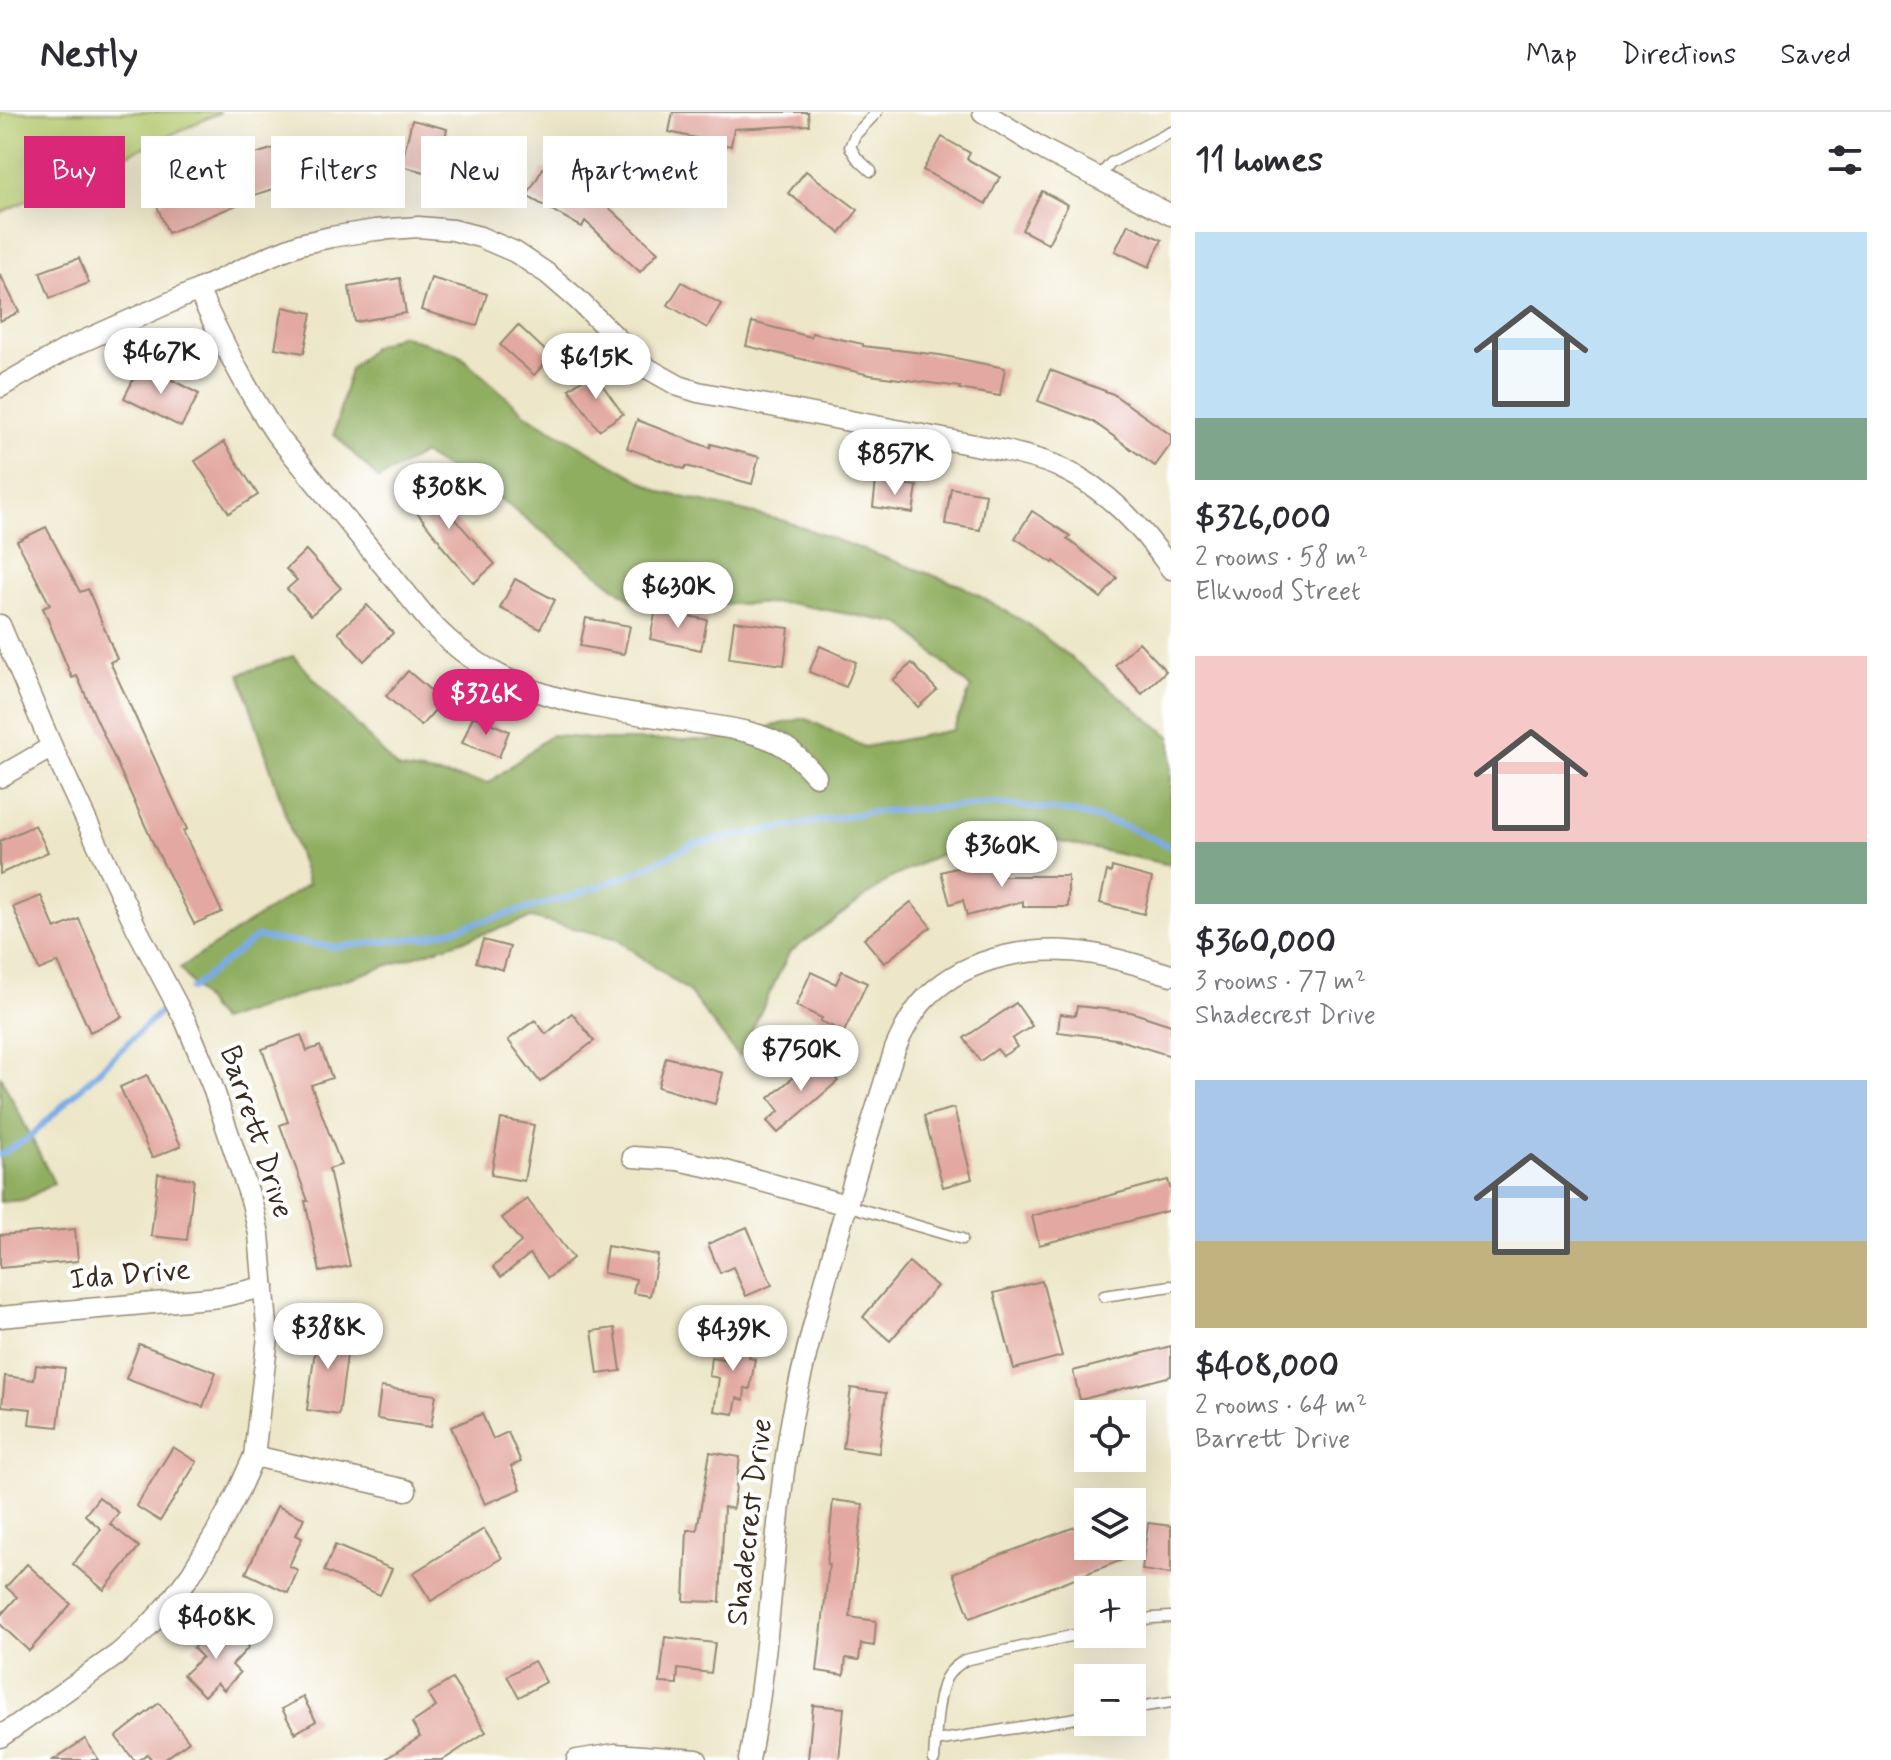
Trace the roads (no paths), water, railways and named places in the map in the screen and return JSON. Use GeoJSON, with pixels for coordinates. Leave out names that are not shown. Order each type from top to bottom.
{"type":"FeatureCollection","features":[{"type":"Feature","properties":{"kind":"street"},"geometry":{"type":"LineString","coordinates":[[983,112],[1046,151],[1171,215]]}},
{"type":"Feature","properties":{"kind":"street"},"geometry":{"type":"LineString","coordinates":[[0,387],[70,347],[300,244],[375,230],[419,227],[453,230],[480,237],[515,252],[548,274],[647,368],[679,386],[1042,460],[1092,484],[1120,507],[1171,569]]}},
{"type":"Feature","properties":{"kind":"street"},"geometry":{"type":"LineString","coordinates":[[198,290],[233,365],[276,434],[429,621],[463,654],[507,680],[557,699],[735,729],[769,740],[793,753],[816,776]]}},
{"type":"Feature","properties":{"kind":"street","name":"Barrett Drive"},"geometry":{"type":"LineString","coordinates":[[0,625],[52,747],[137,929],[186,1022],[212,1085],[252,1203],[259,1234],[268,1337],[254,1456],[236,1496],[191,1574],[167,1606],[118,1654],[0,1737]]}},
{"type":"Feature","properties":{"kind":"street"},"geometry":{"type":"LineString","coordinates":[[0,777],[52,747]]}},
{"type":"Feature","properties":{"kind":"street","name":"Shadecrest Drive"},"geometry":{"type":"LineString","coordinates":[[749,1760],[758,1714],[780,1498],[790,1427],[805,1356],[846,1205],[905,1026],[929,995],[953,976],[998,958],[1036,951],[1072,951],[1171,975]]}},
{"type":"Feature","properties":{"kind":"street"},"geometry":{"type":"LineString","coordinates":[[633,1157],[677,1160],[719,1169],[846,1205]]}},
{"type":"Feature","properties":{"kind":"street","name":"Ida Drive"},"geometry":{"type":"LineString","coordinates":[[0,1317],[220,1297],[264,1287]]}},
{"type":"Feature","properties":{"kind":"street"},"geometry":{"type":"LineString","coordinates":[[254,1456],[406,1490]]}},
{"type":"Feature","properties":{"kind":"street"},"geometry":{"type":"LineString","coordinates":[[577,1760],[615,1754],[697,1760]]}},
{"type":"Feature","properties":{"kind":"lane"},"geometry":{"type":"LineString","coordinates":[[871,171],[850,147],[855,135],[877,112]]}},
{"type":"Feature","properties":{"kind":"lane"},"geometry":{"type":"LineString","coordinates":[[1098,178],[1111,163],[1171,132]]}},
{"type":"Feature","properties":{"kind":"lane"},"geometry":{"type":"LineString","coordinates":[[846,1205],[962,1239]]}},
{"type":"Feature","properties":{"kind":"lane"},"geometry":{"type":"LineString","coordinates":[[1104,1296],[1171,1286]]}},
{"type":"Feature","properties":{"kind":"lane"},"geometry":{"type":"LineString","coordinates":[[1146,1619],[1171,1617]]}},
{"type":"Feature","properties":{"kind":"lane"},"geometry":{"type":"LineString","coordinates":[[934,1760],[939,1710],[947,1676],[965,1660],[1074,1635]]}},
{"type":"Feature","properties":{"kind":"lane"},"geometry":{"type":"LineString","coordinates":[[1146,1706],[1171,1702]]}},
{"type":"Feature","properties":{"kind":"lane"},"geometry":{"type":"LineString","coordinates":[[936,1741],[1074,1718]]}},
{"type":"Feature","properties":{"kind":"waterway"},"geometry":{"type":"LineString","coordinates":[[191,989],[256,937],[336,947],[427,937],[572,896],[634,873],[693,844],[871,812],[995,804],[1074,812],[1125,826],[1171,847]]}},
{"type":"Feature","properties":{"kind":"waterway"},"geometry":{"type":"LineString","coordinates":[[0,1155],[30,1137],[162,1010]]}}]}
